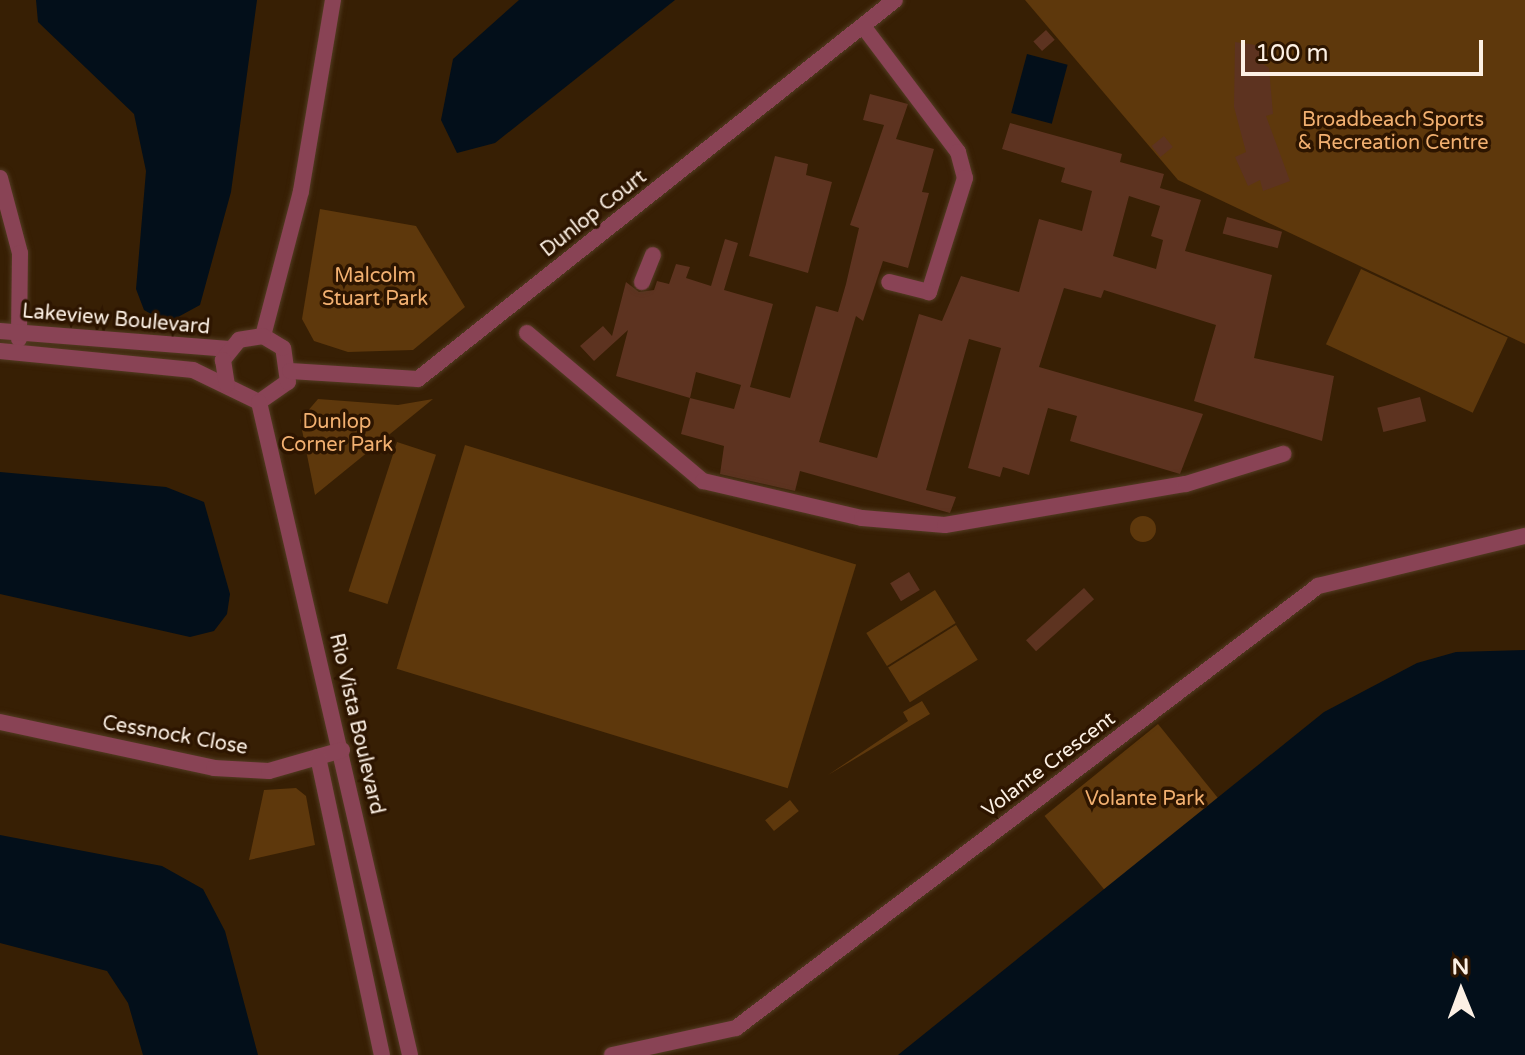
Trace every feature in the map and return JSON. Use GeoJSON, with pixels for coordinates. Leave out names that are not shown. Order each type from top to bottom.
{"type":"FeatureCollection","features":[{"type":"Feature","properties":{"kind":"street"},"geometry":{"type":"LineString","coordinates":[[263,336],[301,191],[333,0]]}},
{"type":"Feature","properties":{"kind":"street","name":"Dunlop Court"},"geometry":{"type":"LineString","coordinates":[[290,371],[418,379],[895,0]]}},
{"type":"Feature","properties":{"kind":"street"},"geometry":{"type":"LineString","coordinates":[[863,26],[958,152],[965,178],[929,292],[889,282]]}},
{"type":"Feature","properties":{"kind":"street"},"geometry":{"type":"LineString","coordinates":[[0,178],[20,253],[19,353]]}},
{"type":"Feature","properties":{"kind":"street"},"geometry":{"type":"LineString","coordinates":[[642,282],[653,255]]}},
{"type":"Feature","properties":{"kind":"street","name":"Lakeview Boulevard"},"geometry":{"type":"LineString","coordinates":[[0,331],[19,330],[229,349]]}},
{"type":"Feature","properties":{"kind":"street"},"geometry":{"type":"LineString","coordinates":[[527,333],[703,481],[862,518],[945,525],[1186,484],[1283,454]]}},
{"type":"Feature","properties":{"kind":"street"},"geometry":{"type":"LineString","coordinates":[[227,385],[229,349],[263,336]]}},
{"type":"Feature","properties":{"kind":"street"},"geometry":{"type":"LineString","coordinates":[[0,351],[193,370],[259,402],[281,392],[290,371],[283,348],[263,336]]}},
{"type":"Feature","properties":{"kind":"street","name":"Rio Vista Boulevard"},"geometry":{"type":"LineString","coordinates":[[259,402],[342,750],[410,1055]]}},
{"type":"Feature","properties":{"kind":"street","name":"Volante Crescent"},"geometry":{"type":"LineString","coordinates":[[612,1055],[736,1028],[1318,586],[1525,536]]}},
{"type":"Feature","properties":{"kind":"street","name":"Cessnock Close"},"geometry":{"type":"LineString","coordinates":[[0,722],[214,768],[269,771],[342,750]]}},
{"type":"Feature","properties":{"kind":"street"},"geometry":{"type":"LineString","coordinates":[[318,757],[382,1055]]}},
{"type":"Feature","properties":{"kind":"green space","name":"Broadbeach Sports & Recreation Centre"},"geometry":{"type":"Polygon","coordinates":[[[1025,0],[1525,0],[1525,344],[1178,180],[1025,0]]]}},
{"type":"Feature","properties":{"kind":"green space","name":"Malcolm Stuart Park"},"geometry":{"type":"Polygon","coordinates":[[[320,209],[416,226],[465,307],[413,350],[348,352],[314,341],[302,319],[320,209]]]}},
{"type":"Feature","properties":{"kind":"green space"},"geometry":{"type":"Polygon","coordinates":[[[1361,269],[1508,337],[1473,413],[1326,344],[1361,269]]]}},
{"type":"Feature","properties":{"kind":"green space","name":"Dunlop Corner Park"},"geometry":{"type":"Polygon","coordinates":[[[318,399],[398,405],[433,399],[315,495],[300,420],[318,399]]]}},
{"type":"Feature","properties":{"kind":"green space"},"geometry":{"type":"Polygon","coordinates":[[[397,442],[436,455],[387,604],[348,591],[397,442]]]}},
{"type":"Feature","properties":{"kind":"green space"},"geometry":{"type":"Polygon","coordinates":[[[465,445],[856,565],[788,788],[397,669],[465,445]]]}},
{"type":"Feature","properties":{"kind":"green space"},"geometry":{"type":"Polygon","coordinates":[[[1143,516],[1153,519],[1156,529],[1153,539],[1143,542],[1133,539],[1130,529],[1133,519],[1143,516]]]}},
{"type":"Feature","properties":{"kind":"green space"},"geometry":{"type":"Polygon","coordinates":[[[935,590],[956,623],[887,666],[866,633],[935,590]]]}},
{"type":"Feature","properties":{"kind":"green space"},"geometry":{"type":"Polygon","coordinates":[[[956,625],[978,660],[910,702],[888,667],[956,625]]]}},
{"type":"Feature","properties":{"kind":"green space"},"geometry":{"type":"Polygon","coordinates":[[[922,701],[930,714],[828,775],[908,721],[903,712],[922,701]]]}},
{"type":"Feature","properties":{"kind":"green space","name":"Volante Park"},"geometry":{"type":"Polygon","coordinates":[[[1158,724],[1221,802],[1107,894],[1045,816],[1158,724]]]}},
{"type":"Feature","properties":{"kind":"green space"},"geometry":{"type":"Polygon","coordinates":[[[296,788],[306,796],[315,845],[249,860],[264,790],[296,788]]]}},
{"type":"Feature","properties":{"kind":"green space"},"geometry":{"type":"Polygon","coordinates":[[[790,800],[799,811],[774,831],[765,820],[790,800]]]}},
{"type":"Feature","properties":{"kind":"water"},"geometry":{"type":"Polygon","coordinates":[[[36,0],[257,0],[231,192],[200,305],[167,323],[144,310],[136,289],[146,171],[134,114],[38,22],[36,0]]]}},
{"type":"Feature","properties":{"kind":"water"},"geometry":{"type":"Polygon","coordinates":[[[519,0],[675,0],[495,143],[457,153],[441,120],[453,59],[519,0]]]}},
{"type":"Feature","properties":{"kind":"water"},"geometry":{"type":"Polygon","coordinates":[[[1027,54],[1068,65],[1052,124],[1011,113],[1027,54]]]}},
{"type":"Feature","properties":{"kind":"water"},"geometry":{"type":"Polygon","coordinates":[[[0,472],[166,487],[204,502],[230,594],[227,614],[214,631],[190,637],[0,594],[0,472]]]}},
{"type":"Feature","properties":{"kind":"water"},"geometry":{"type":"Polygon","coordinates":[[[1525,650],[1525,1055],[898,1055],[1324,712],[1417,663],[1456,652],[1525,650]]]}},
{"type":"Feature","properties":{"kind":"water"},"geometry":{"type":"Polygon","coordinates":[[[0,835],[162,866],[203,889],[225,931],[258,1055],[143,1055],[128,1003],[107,971],[0,943],[0,835]]]}},
{"type":"Feature","properties":{"kind":"building"},"geometry":{"type":"Polygon","coordinates":[[[1046,30],[1055,40],[1042,51],[1033,41],[1046,30]]]}},
{"type":"Feature","properties":{"kind":"building"},"geometry":{"type":"Polygon","coordinates":[[[1235,42],[1262,46],[1259,61],[1269,68],[1273,114],[1266,116],[1290,181],[1263,191],[1260,180],[1248,186],[1235,157],[1246,152],[1234,107],[1235,42]]]}},
{"type":"Feature","properties":{"kind":"building"},"geometry":{"type":"Polygon","coordinates":[[[870,94],[908,104],[896,139],[934,149],[922,192],[929,193],[908,268],[883,261],[863,321],[856,316],[819,442],[877,458],[919,314],[942,321],[961,276],[1019,292],[1039,219],[1082,231],[1092,191],[1061,182],[1065,168],[1002,149],[1010,123],[1122,154],[1120,162],[1164,174],[1160,188],[1201,200],[1185,251],[1272,275],[1254,358],[1334,376],[1322,441],[1194,401],[1216,325],[1104,290],[1101,298],[1064,288],[1039,367],[1203,414],[1180,474],[1070,441],[1077,416],[1048,408],[1029,475],[1003,467],[1000,477],[968,468],[1001,348],[969,339],[926,490],[956,497],[950,513],[800,471],[795,491],[720,474],[724,446],[681,434],[690,398],[616,376],[628,330],[594,361],[580,346],[603,326],[612,336],[626,282],[639,292],[654,290],[657,281],[669,284],[676,264],[690,267],[686,278],[711,286],[725,239],[738,243],[724,290],[773,304],[750,387],[790,398],[816,306],[838,312],[846,284],[859,228],[850,225],[884,125],[863,120],[870,94]],[[1129,196],[1113,256],[1156,269],[1163,240],[1151,236],[1160,206],[1129,196]],[[696,372],[690,398],[734,409],[741,385],[696,372]]]}},
{"type":"Feature","properties":{"kind":"building"},"geometry":{"type":"Polygon","coordinates":[[[1164,136],[1173,147],[1160,157],[1152,146],[1164,136]]]}},
{"type":"Feature","properties":{"kind":"building"},"geometry":{"type":"Polygon","coordinates":[[[775,156],[808,164],[806,175],[832,182],[808,273],[749,256],[775,156]]]}},
{"type":"Feature","properties":{"kind":"building"},"geometry":{"type":"Polygon","coordinates":[[[1227,217],[1282,232],[1278,248],[1223,233],[1227,217]]]}},
{"type":"Feature","properties":{"kind":"building"},"geometry":{"type":"Polygon","coordinates":[[[1420,397],[1426,421],[1383,432],[1377,408],[1420,397]]]}},
{"type":"Feature","properties":{"kind":"building"},"geometry":{"type":"Polygon","coordinates":[[[909,572],[920,590],[901,601],[890,583],[909,572]]]}},
{"type":"Feature","properties":{"kind":"building"},"geometry":{"type":"Polygon","coordinates":[[[1084,588],[1094,599],[1036,651],[1026,640],[1084,588]]]}}]}
